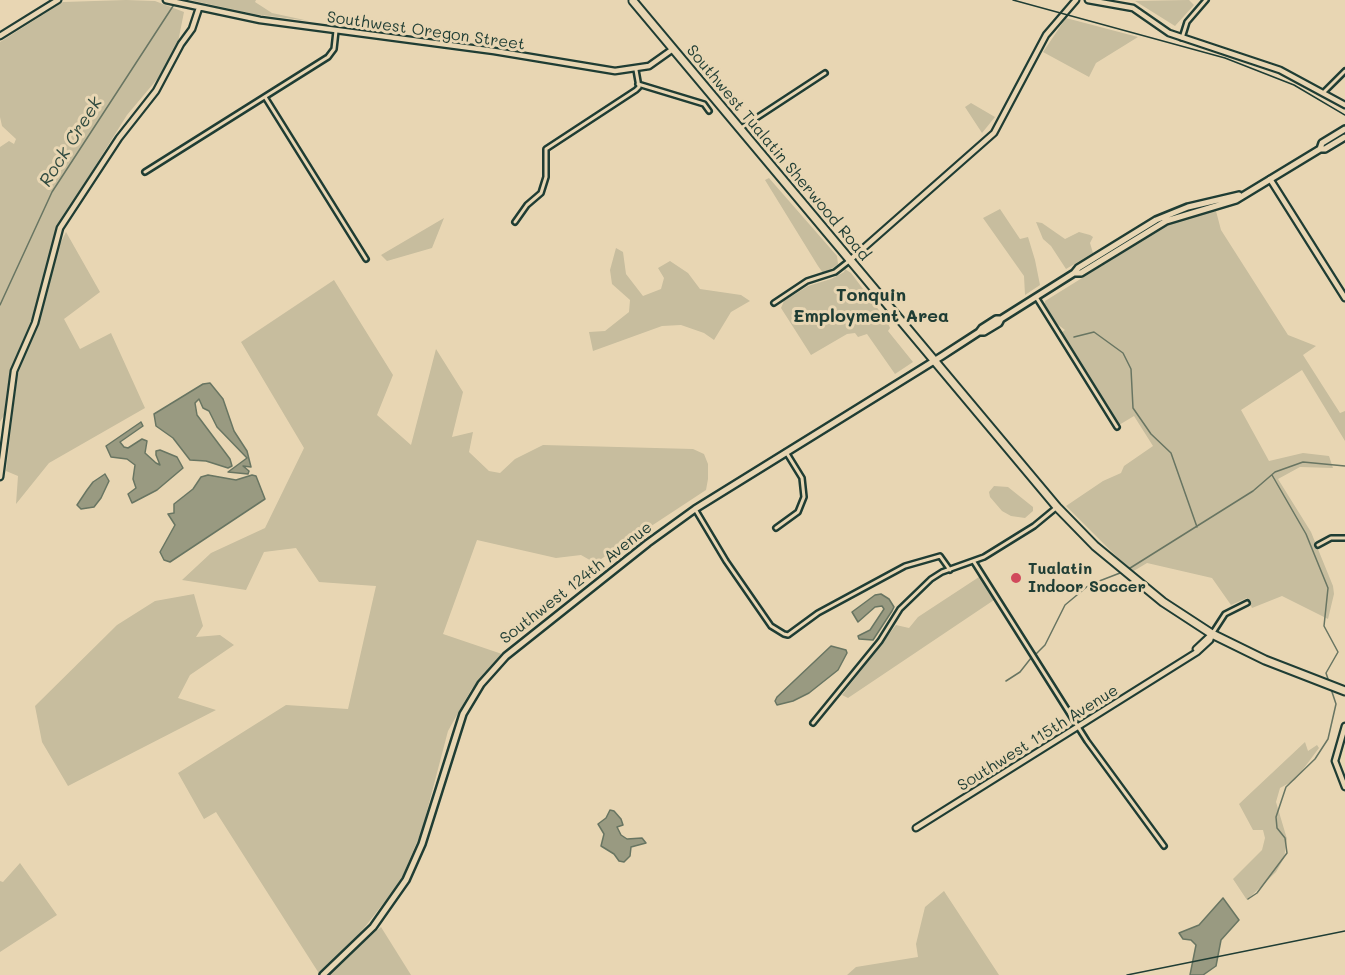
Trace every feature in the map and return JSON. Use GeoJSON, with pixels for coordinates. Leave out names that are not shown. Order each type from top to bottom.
{"type":"FeatureCollection","features":[{"type":"Feature","properties":{"kind":"highway","name":"Southwest Tualatin Sherwood Road"},"geometry":{"type":"LineString","coordinates":[[633,1],[1057,507],[1131,578],[1212,634],[1265,660],[1345,691]]}},
{"type":"Feature","properties":{"kind":"main road"},"geometry":{"type":"LineString","coordinates":[[0,36],[58,0]]}},
{"type":"Feature","properties":{"kind":"main road","name":"Southwest Oregon Street"},"geometry":{"type":"LineString","coordinates":[[166,0],[199,8],[336,31],[486,49],[615,71],[636,70],[656,62],[673,49]]}},
{"type":"Feature","properties":{"kind":"main road"},"geometry":{"type":"LineString","coordinates":[[850,260],[994,133],[1046,35],[1076,0]]}},
{"type":"Feature","properties":{"kind":"main road"},"geometry":{"type":"LineString","coordinates":[[1088,0],[1132,8],[1164,30],[1182,38],[1271,66],[1345,105]]}},
{"type":"Feature","properties":{"kind":"main road"},"geometry":{"type":"LineString","coordinates":[[0,477],[14,371],[38,314],[60,228],[119,138],[156,91],[181,44],[192,29],[199,8]]}},
{"type":"Feature","properties":{"kind":"main road","name":"Southwest 124th Avenue"},"geometry":{"type":"LineString","coordinates":[[323,975],[373,927],[406,880],[426,834],[460,721],[488,675],[530,636],[695,509],[979,332],[984,332],[1074,273],[1078,268],[1164,216],[1195,205],[1239,195],[1270,179],[1320,148],[1322,143],[1345,129]]}},
{"type":"Feature","properties":{"kind":"main road","name":"Southwest 124th Avenue"},"geometry":{"type":"LineString","coordinates":[[1320,148],[1325,149],[1345,137]]}},
{"type":"Feature","properties":{"kind":"main road"},"geometry":{"type":"LineString","coordinates":[[1270,179],[1345,298]]}},
{"type":"Feature","properties":{"kind":"main road","name":"Southwest 115th Avenue"},"geometry":{"type":"LineString","coordinates":[[916,828],[1203,648],[1212,634]]}},
{"type":"Feature","properties":{"kind":"main road"},"geometry":{"type":"LineString","coordinates":[[1345,726],[1335,760],[1345,787]]}},
{"type":"Feature","properties":{"kind":"street"},"geometry":{"type":"LineString","coordinates":[[1182,38],[1190,18],[1206,0]]}},
{"type":"Feature","properties":{"kind":"street"},"geometry":{"type":"LineString","coordinates":[[145,172],[331,54],[336,31]]}},
{"type":"Feature","properties":{"kind":"street"},"geometry":{"type":"LineString","coordinates":[[515,222],[541,193],[546,177],[546,149],[636,90],[638,84],[636,70]]}},
{"type":"Feature","properties":{"kind":"street"},"geometry":{"type":"LineString","coordinates":[[1324,92],[1345,71]]}},
{"type":"Feature","properties":{"kind":"street"},"geometry":{"type":"LineString","coordinates":[[740,129],[755,116],[825,73]]}},
{"type":"Feature","properties":{"kind":"street"},"geometry":{"type":"LineString","coordinates":[[638,84],[704,104],[709,111]]}},
{"type":"Feature","properties":{"kind":"street"},"geometry":{"type":"LineString","coordinates":[[265,97],[366,259]]}},
{"type":"Feature","properties":{"kind":"street"},"geometry":{"type":"LineString","coordinates":[[774,303],[807,282],[836,272],[850,260]]}},
{"type":"Feature","properties":{"kind":"street"},"geometry":{"type":"LineString","coordinates":[[1036,297],[1117,427]]}},
{"type":"Feature","properties":{"kind":"street"},"geometry":{"type":"LineString","coordinates":[[776,528],[798,512],[804,497],[802,478],[786,452]]}},
{"type":"Feature","properties":{"kind":"street"},"geometry":{"type":"LineString","coordinates":[[813,723],[880,641],[907,600],[931,579],[974,562],[1034,526],[1057,507]]}},
{"type":"Feature","properties":{"kind":"street"},"geometry":{"type":"LineString","coordinates":[[695,509],[726,561],[771,626],[788,635],[818,613],[905,566],[940,556],[950,570]]}},
{"type":"Feature","properties":{"kind":"street"},"geometry":{"type":"LineString","coordinates":[[1318,545],[1331,538],[1345,538]]}},
{"type":"Feature","properties":{"kind":"street"},"geometry":{"type":"LineString","coordinates":[[974,562],[1078,727],[1164,846]]}},
{"type":"Feature","properties":{"kind":"street","name":"Southwest 115th Avenue"},"geometry":{"type":"LineString","coordinates":[[1212,634],[1225,614],[1247,603]]}},
{"type":"Feature","properties":{"kind":"shaded area"},"geometry":{"type":"Polygon","coordinates":[[[190,0],[256,0],[255,2],[272,13],[309,21],[254,14],[190,0]]]}},
{"type":"Feature","properties":{"kind":"shaded area"},"geometry":{"type":"Polygon","coordinates":[[[1189,0],[1194,5],[1175,26],[1135,1],[1189,0]]]}},
{"type":"Feature","properties":{"kind":"shaded area"},"geometry":{"type":"Polygon","coordinates":[[[155,1],[184,12],[178,42],[164,71],[127,115],[59,224],[35,311],[12,366],[4,415],[0,422],[0,147],[9,141],[14,144],[16,139],[2,126],[0,117],[0,42],[63,2],[155,1]]]}},
{"type":"Feature","properties":{"kind":"shaded area"},"geometry":{"type":"Polygon","coordinates":[[[1066,18],[1138,37],[1096,63],[1089,77],[1043,52],[1066,18]]]}},
{"type":"Feature","properties":{"kind":"shaded area"},"geometry":{"type":"Polygon","coordinates":[[[971,103],[995,117],[982,133],[965,107],[971,103]]]}},
{"type":"Feature","properties":{"kind":"shaded area"},"geometry":{"type":"Polygon","coordinates":[[[769,178],[837,256],[838,264],[823,273],[765,180],[769,178]]]}},
{"type":"Feature","properties":{"kind":"shaded area"},"geometry":{"type":"Polygon","coordinates":[[[1000,209],[1020,239],[1028,237],[1035,260],[1040,285],[1025,295],[1024,276],[983,218],[1000,209]]]}},
{"type":"Feature","properties":{"kind":"shaded area"},"geometry":{"type":"Polygon","coordinates":[[[1216,211],[1221,230],[1288,335],[1316,346],[1303,355],[1340,413],[1345,411],[1345,441],[1302,370],[1241,410],[1269,461],[1303,453],[1329,456],[1333,468],[1300,467],[1278,479],[1311,532],[1333,586],[1334,594],[1328,619],[1282,596],[1252,608],[1247,598],[1231,605],[1212,578],[1147,563],[1132,572],[1066,506],[1103,481],[1121,473],[1124,466],[1153,446],[1134,416],[1119,425],[1061,333],[1065,330],[1053,321],[1045,307],[1045,301],[1174,221],[1216,211]]]}},
{"type":"Feature","properties":{"kind":"shaded area"},"geometry":{"type":"Polygon","coordinates":[[[444,218],[432,248],[387,261],[381,255],[444,218]]]}},
{"type":"Feature","properties":{"kind":"shaded area"},"geometry":{"type":"Polygon","coordinates":[[[1036,222],[1042,223],[1065,239],[1079,232],[1090,235],[1093,237],[1090,243],[1093,253],[1066,269],[1051,246],[1043,239],[1036,222]]]}},
{"type":"Feature","properties":{"kind":"shaded area"},"geometry":{"type":"Polygon","coordinates":[[[66,232],[100,292],[64,319],[80,349],[111,333],[145,408],[49,463],[16,504],[18,476],[6,471],[17,377],[47,295],[59,246],[66,232]]]}},
{"type":"Feature","properties":{"kind":"shaded area"},"geometry":{"type":"Polygon","coordinates":[[[616,248],[623,252],[626,274],[643,296],[661,289],[664,278],[658,268],[670,261],[688,273],[700,289],[741,295],[750,301],[731,312],[714,340],[704,333],[681,325],[662,326],[593,351],[589,332],[605,331],[629,312],[630,300],[612,284],[610,270],[616,248]]]}},
{"type":"Feature","properties":{"kind":"shaded area"},"geometry":{"type":"Polygon","coordinates":[[[845,269],[851,273],[887,321],[890,328],[888,331],[913,362],[895,374],[867,334],[858,337],[855,333],[847,334],[811,355],[781,308],[784,301],[808,286],[831,279],[844,272],[845,269]]]}},
{"type":"Feature","properties":{"kind":"shaded area"},"geometry":{"type":"Polygon","coordinates":[[[334,280],[393,375],[377,415],[411,445],[436,349],[463,392],[452,437],[473,432],[469,452],[489,471],[500,473],[515,459],[543,445],[693,449],[704,454],[708,464],[708,479],[706,490],[595,563],[581,555],[556,558],[477,540],[443,634],[502,654],[471,690],[448,731],[422,830],[400,882],[354,941],[320,975],[216,812],[204,819],[178,773],[286,705],[348,709],[376,586],[319,582],[296,548],[264,552],[246,590],[182,580],[211,553],[265,528],[304,448],[241,342],[334,280]]]}},
{"type":"Feature","properties":{"kind":"shaded area"},"geometry":{"type":"Polygon","coordinates":[[[210,383],[223,399],[234,431],[247,451],[251,467],[243,466],[249,471],[248,474],[228,472],[247,458],[217,427],[209,411],[203,408],[199,399],[195,403],[197,415],[230,459],[232,466],[228,468],[206,461],[190,460],[173,438],[156,426],[154,414],[203,384],[210,383]]]}},
{"type":"Feature","properties":{"kind":"shaded area"},"geometry":{"type":"Polygon","coordinates":[[[141,422],[143,426],[120,442],[124,447],[128,448],[142,439],[147,441],[145,453],[156,463],[160,465],[156,451],[160,450],[177,457],[183,468],[157,490],[132,503],[128,494],[136,488],[133,479],[135,465],[127,459],[111,457],[106,446],[141,422]]]}},
{"type":"Feature","properties":{"kind":"shaded area"},"geometry":{"type":"Polygon","coordinates":[[[105,474],[109,481],[101,498],[94,507],[81,509],[77,505],[87,490],[93,482],[105,474]]]}},
{"type":"Feature","properties":{"kind":"shaded area"},"geometry":{"type":"Polygon","coordinates":[[[208,475],[236,480],[256,476],[265,499],[170,562],[164,560],[160,552],[175,525],[168,514],[174,513],[174,504],[193,489],[201,477],[208,475]]]}},
{"type":"Feature","properties":{"kind":"shaded area"},"geometry":{"type":"Polygon","coordinates":[[[994,486],[1008,487],[1033,507],[1033,511],[1025,518],[1011,516],[1002,511],[990,497],[989,492],[994,486]]]}},
{"type":"Feature","properties":{"kind":"shaded area"},"geometry":{"type":"Polygon","coordinates":[[[979,577],[994,600],[848,698],[842,695],[896,625],[909,628],[918,617],[979,577]]]}},
{"type":"Feature","properties":{"kind":"shaded area"},"geometry":{"type":"Polygon","coordinates":[[[194,594],[203,626],[196,637],[220,635],[234,645],[190,675],[178,698],[216,710],[68,786],[42,742],[35,706],[117,625],[155,601],[194,594]]]}},
{"type":"Feature","properties":{"kind":"shaded area"},"geometry":{"type":"Polygon","coordinates":[[[881,594],[889,599],[894,607],[873,640],[859,639],[858,636],[870,630],[884,609],[882,606],[875,607],[858,622],[852,612],[875,595],[881,594]]]}},
{"type":"Feature","properties":{"kind":"shaded area"},"geometry":{"type":"Polygon","coordinates":[[[831,646],[846,650],[847,653],[838,670],[809,693],[793,701],[777,705],[775,701],[777,697],[831,646]]]}},
{"type":"Feature","properties":{"kind":"shaded area"},"geometry":{"type":"Polygon","coordinates":[[[1305,742],[1308,751],[1317,745],[1319,748],[1295,780],[1280,788],[1276,802],[1287,839],[1284,858],[1276,872],[1247,900],[1233,879],[1262,850],[1265,838],[1263,830],[1253,830],[1239,804],[1305,742]]]}},
{"type":"Feature","properties":{"kind":"shaded area"},"geometry":{"type":"Polygon","coordinates":[[[610,810],[621,819],[623,825],[617,827],[621,835],[627,839],[642,838],[646,843],[631,847],[630,856],[624,862],[619,861],[614,854],[601,846],[604,834],[598,824],[606,818],[610,810]]]}},
{"type":"Feature","properties":{"kind":"shaded area"},"geometry":{"type":"Polygon","coordinates":[[[20,863],[57,915],[0,952],[0,881],[3,882],[20,863]]]}},
{"type":"Feature","properties":{"kind":"shaded area"},"geometry":{"type":"Polygon","coordinates":[[[944,891],[999,975],[847,975],[856,967],[918,957],[916,944],[925,907],[944,891]]]}},
{"type":"Feature","properties":{"kind":"shaded area"},"geometry":{"type":"Polygon","coordinates":[[[1223,898],[1239,920],[1221,940],[1216,966],[1203,975],[1190,975],[1196,945],[1191,940],[1183,939],[1179,933],[1199,925],[1223,898]]]}},
{"type":"Feature","properties":{"kind":"shaded area"},"geometry":{"type":"Polygon","coordinates":[[[381,927],[411,975],[328,975],[350,954],[381,927]]]}},
{"type":"Feature","properties":{"kind":"waterway","name":"Rock Creek"},"geometry":{"type":"LineString","coordinates":[[0,305],[52,192],[175,3]]}},
{"type":"Feature","properties":{"kind":"waterway"},"geometry":{"type":"LineString","coordinates":[[1074,337],[1094,332],[1123,353],[1131,369],[1133,408],[1151,434],[1171,453],[1197,527]]}},
{"type":"Feature","properties":{"kind":"waterway"},"geometry":{"type":"LineString","coordinates":[[1127,570],[1253,491],[1275,472],[1303,462],[1345,466]]}},
{"type":"Feature","properties":{"kind":"waterway"},"geometry":{"type":"LineString","coordinates":[[1272,475],[1306,534],[1328,588],[1324,626],[1338,652],[1326,673],[1329,682]]}},
{"type":"Feature","properties":{"kind":"waterway"},"geometry":{"type":"LineString","coordinates":[[1036,654],[1045,645],[1065,605],[1089,585],[1120,573]]}},
{"type":"Feature","properties":{"kind":"waterway"},"geometry":{"type":"LineString","coordinates":[[1006,681],[1020,672],[1031,658]]}},
{"type":"Feature","properties":{"kind":"waterway"},"geometry":{"type":"LineString","coordinates":[[1248,899],[1257,893],[1287,853],[1285,838],[1277,828],[1276,817],[1286,787],[1315,759],[1328,739],[1336,704],[1331,689]]}},
{"type":"Feature","properties":{"kind":"railway"},"geometry":{"type":"LineString","coordinates":[[1013,0],[1225,58],[1294,85],[1345,115]]}},
{"type":"Feature","properties":{"kind":"railway"},"geometry":{"type":"LineString","coordinates":[[1127,975],[1345,931]]}},
{"type":"Feature","properties":{"kind":"place","name":"Tualatin Indoor Soccer"},"geometry":{"type":"Point","coordinates":[1016,578]}},
{"type":"Feature","properties":{"kind":"district","name":"Tonquin Employment Area"},"geometry":{"type":"Point","coordinates":[871,305]}}]}
